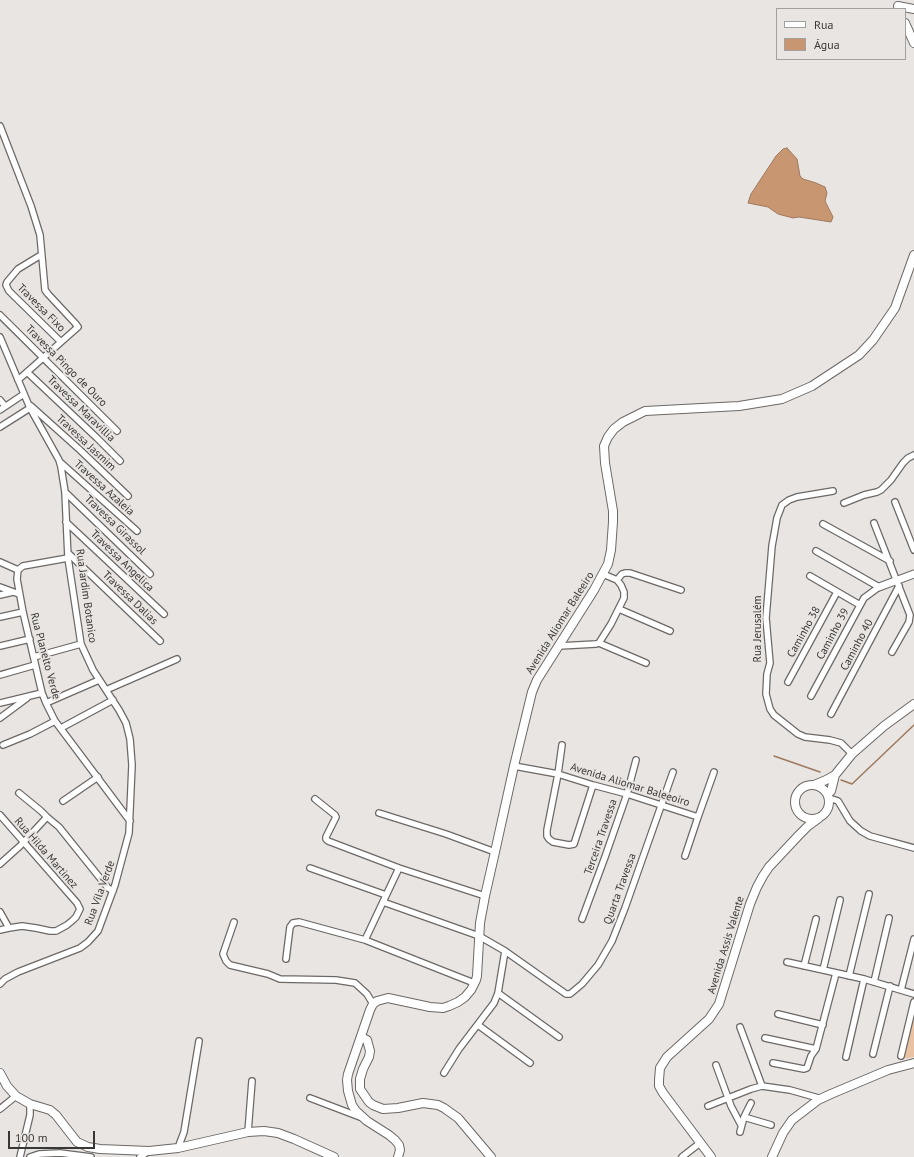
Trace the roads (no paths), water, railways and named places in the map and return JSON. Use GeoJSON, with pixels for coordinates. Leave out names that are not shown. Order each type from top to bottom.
{"type":"FeatureCollection","features":[{"type":"Feature","properties":{"kind":"main road"},"geometry":{"type":"LineString","coordinates":[[897,5],[914,9]]}},
{"type":"Feature","properties":{"kind":"main road"},"geometry":{"type":"LineString","coordinates":[[906,25],[914,43]]}},
{"type":"Feature","properties":{"kind":"main road","name":"Avenida Aliomar Baleeiro"},"geometry":{"type":"LineString","coordinates":[[373,1004],[377,1001],[388,998],[430,1007],[443,1008],[458,1002],[465,997],[471,990],[477,976],[480,923],[485,896],[532,692],[537,680],[608,564],[611,550],[613,510],[605,463],[604,446],[614,429],[623,422],[646,411],[739,406],[782,399],[812,386],[859,355],[873,340],[895,308],[914,255]]}},
{"type":"Feature","properties":{"kind":"main road"},"geometry":{"type":"LineString","coordinates":[[814,785],[835,775],[852,754],[884,726],[914,704]]}},
{"type":"Feature","properties":{"kind":"main road"},"geometry":{"type":"LineString","coordinates":[[828,796],[831,791],[835,775]]}},
{"type":"Feature","properties":{"kind":"main road"},"geometry":{"type":"LineString","coordinates":[[799,835],[801,826],[800,815],[795,805],[796,795],[799,790],[809,785],[820,786],[828,796],[829,806],[826,813],[819,818],[814,819],[804,818],[800,815]]}},
{"type":"Feature","properties":{"kind":"main road","name":"Avenida Assis Valente"},"geometry":{"type":"LineString","coordinates":[[711,1157],[663,1093],[658,1080],[660,1068],[662,1063],[671,1053],[709,1019],[719,1004],[750,904],[757,887],[769,867],[808,826],[819,818]]}},
{"type":"Feature","properties":{"kind":"main road"},"geometry":{"type":"LineString","coordinates":[[373,1004],[370,1010],[364,1038],[348,1074],[347,1085],[352,1105],[362,1118],[395,1140],[400,1150],[398,1157]]}},
{"type":"Feature","properties":{"kind":"main road"},"geometry":{"type":"LineString","coordinates":[[364,1038],[370,1051],[360,1079],[360,1089],[369,1102],[383,1109],[398,1108],[423,1103],[438,1105],[458,1118],[491,1157]]}},
{"type":"Feature","properties":{"kind":"main road"},"geometry":{"type":"LineString","coordinates":[[772,1157],[783,1133],[792,1120],[807,1108],[822,1099],[858,1082],[888,1070],[914,1063]]}},
{"type":"Feature","properties":{"kind":"main road"},"geometry":{"type":"LineString","coordinates":[[0,1073],[7,1086],[16,1096],[30,1104],[47,1108],[56,1115],[77,1142],[100,1149],[149,1151],[178,1148],[248,1132],[264,1131],[278,1133],[334,1157]]}},
{"type":"Feature","properties":{"kind":"street"},"geometry":{"type":"LineString","coordinates":[[0,126],[31,206],[40,235],[41,256],[46,291],[77,325],[77,329],[75,331],[18,380]]}},
{"type":"Feature","properties":{"kind":"street","name":"Travessa Fixo"},"geometry":{"type":"LineString","coordinates":[[41,256],[18,269],[7,282],[7,288],[61,342]]}},
{"type":"Feature","properties":{"kind":"street","name":"Travessa Pingo de Ouro"},"geometry":{"type":"LineString","coordinates":[[0,315],[117,431]]}},
{"type":"Feature","properties":{"kind":"street","name":"Rua Jardim Botanico"},"geometry":{"type":"LineString","coordinates":[[0,337],[30,407],[59,460],[65,492],[68,555],[81,644],[99,680],[113,700],[126,723],[130,738],[132,766],[130,821]]}},
{"type":"Feature","properties":{"kind":"street","name":"Travessa Maravillia"},"geometry":{"type":"LineString","coordinates":[[27,372],[120,461]]}},
{"type":"Feature","properties":{"kind":"street"},"geometry":{"type":"LineString","coordinates":[[0,400],[2,408],[24,394]]}},
{"type":"Feature","properties":{"kind":"street"},"geometry":{"type":"LineString","coordinates":[[0,427],[30,407]]}},
{"type":"Feature","properties":{"kind":"street","name":"Travessa Jasmim"},"geometry":{"type":"LineString","coordinates":[[30,407],[80,450],[128,496]]}},
{"type":"Feature","properties":{"kind":"street"},"geometry":{"type":"LineString","coordinates":[[844,503],[881,490],[891,480],[903,462],[914,454]]}},
{"type":"Feature","properties":{"kind":"street","name":"Travessa Azaleia"},"geometry":{"type":"LineString","coordinates":[[59,460],[137,531]]}},
{"type":"Feature","properties":{"kind":"street","name":"Rua Jerusalém"},"geometry":{"type":"LineString","coordinates":[[833,491],[797,497],[790,500],[782,505],[777,518],[772,546],[766,618],[770,663],[767,674],[766,694],[770,709],[774,715],[798,734],[804,737],[830,740],[841,743],[852,754]]}},
{"type":"Feature","properties":{"kind":"street","name":"Travessa Girassol"},"geometry":{"type":"LineString","coordinates":[[65,492],[150,574]]}},
{"type":"Feature","properties":{"kind":"street"},"geometry":{"type":"LineString","coordinates":[[895,502],[914,550]]}},
{"type":"Feature","properties":{"kind":"street","name":"Travessa Angelica"},"geometry":{"type":"LineString","coordinates":[[66,522],[164,614]]}},
{"type":"Feature","properties":{"kind":"street"},"geometry":{"type":"LineString","coordinates":[[874,523],[909,611],[910,619],[892,652]]}},
{"type":"Feature","properties":{"kind":"street"},"geometry":{"type":"LineString","coordinates":[[824,524],[890,561]]}},
{"type":"Feature","properties":{"kind":"street"},"geometry":{"type":"LineString","coordinates":[[816,550],[879,587],[898,583],[914,574]]}},
{"type":"Feature","properties":{"kind":"street"},"geometry":{"type":"LineString","coordinates":[[0,562],[18,570],[23,566],[68,555]]}},
{"type":"Feature","properties":{"kind":"street","name":"Travessa Dalias"},"geometry":{"type":"LineString","coordinates":[[68,555],[160,641]]}},
{"type":"Feature","properties":{"kind":"street","name":"Rua Planelto Verde"},"geometry":{"type":"LineString","coordinates":[[18,570],[16,593],[23,612],[42,693],[46,703],[56,721],[130,821]]}},
{"type":"Feature","properties":{"kind":"street"},"geometry":{"type":"LineString","coordinates":[[617,580],[622,574],[630,573],[681,590]]}},
{"type":"Feature","properties":{"kind":"street"},"geometry":{"type":"LineString","coordinates":[[599,643],[611,624],[624,598],[624,592],[617,580],[603,574]]}},
{"type":"Feature","properties":{"kind":"street"},"geometry":{"type":"LineString","coordinates":[[810,576],[860,605]]}},
{"type":"Feature","properties":{"kind":"street","name":"Caminho 40"},"geometry":{"type":"LineString","coordinates":[[831,714],[898,583]]}},
{"type":"Feature","properties":{"kind":"street"},"geometry":{"type":"LineString","coordinates":[[0,587],[16,593]]}},
{"type":"Feature","properties":{"kind":"street","name":"Caminho 39"},"geometry":{"type":"LineString","coordinates":[[811,696],[864,598],[879,587]]}},
{"type":"Feature","properties":{"kind":"street","name":"Caminho 38"},"geometry":{"type":"LineString","coordinates":[[788,682],[837,592]]}},
{"type":"Feature","properties":{"kind":"street"},"geometry":{"type":"LineString","coordinates":[[0,595],[16,593]]}},
{"type":"Feature","properties":{"kind":"street"},"geometry":{"type":"LineString","coordinates":[[619,609],[670,631]]}},
{"type":"Feature","properties":{"kind":"street"},"geometry":{"type":"LineString","coordinates":[[0,617],[23,612]]}},
{"type":"Feature","properties":{"kind":"street"},"geometry":{"type":"LineString","coordinates":[[0,646],[30,639]]}},
{"type":"Feature","properties":{"kind":"street"},"geometry":{"type":"LineString","coordinates":[[559,646],[599,643],[646,663]]}},
{"type":"Feature","properties":{"kind":"street"},"geometry":{"type":"LineString","coordinates":[[34,657],[81,644]]}},
{"type":"Feature","properties":{"kind":"street"},"geometry":{"type":"LineString","coordinates":[[106,690],[177,659]]}},
{"type":"Feature","properties":{"kind":"street"},"geometry":{"type":"LineString","coordinates":[[0,674],[35,665]]}},
{"type":"Feature","properties":{"kind":"street"},"geometry":{"type":"LineString","coordinates":[[46,703],[99,680]]}},
{"type":"Feature","properties":{"kind":"street"},"geometry":{"type":"LineString","coordinates":[[0,703],[42,693]]}},
{"type":"Feature","properties":{"kind":"street"},"geometry":{"type":"LineString","coordinates":[[0,718],[29,696]]}},
{"type":"Feature","properties":{"kind":"street"},"geometry":{"type":"LineString","coordinates":[[61,728],[113,700]]}},
{"type":"Feature","properties":{"kind":"street"},"geometry":{"type":"LineString","coordinates":[[2,745],[30,734],[56,721]]}},
{"type":"Feature","properties":{"kind":"street"},"geometry":{"type":"LineString","coordinates":[[562,744],[547,836],[549,839],[553,842],[569,845],[574,844],[593,785]]}},
{"type":"Feature","properties":{"kind":"street","name":"Terceira Travessa"},"geometry":{"type":"LineString","coordinates":[[582,919],[627,794],[636,760]]}},
{"type":"Feature","properties":{"kind":"street","name":"Avenida Aliomar Baleeoiro"},"geometry":{"type":"LineString","coordinates":[[514,766],[558,774],[698,817],[685,856]]}},
{"type":"Feature","properties":{"kind":"street","name":"Quarta Travessa"},"geometry":{"type":"LineString","coordinates":[[505,951],[566,994],[570,994],[582,984],[598,965],[612,941],[673,772]]}},
{"type":"Feature","properties":{"kind":"street"},"geometry":{"type":"LineString","coordinates":[[698,817],[714,772]]}},
{"type":"Feature","properties":{"kind":"street"},"geometry":{"type":"LineString","coordinates":[[63,801],[98,777]]}},
{"type":"Feature","properties":{"kind":"street"},"geometry":{"type":"LineString","coordinates":[[19,793],[60,827],[113,891]]}},
{"type":"Feature","properties":{"kind":"street"},"geometry":{"type":"LineString","coordinates":[[828,796],[838,801],[850,821],[861,831],[870,836],[914,848]]}},
{"type":"Feature","properties":{"kind":"street"},"geometry":{"type":"LineString","coordinates":[[316,799],[335,814],[336,818],[326,837],[328,841],[399,868],[485,896]]}},
{"type":"Feature","properties":{"kind":"street"},"geometry":{"type":"LineString","coordinates":[[379,813],[446,834],[496,852]]}},
{"type":"Feature","properties":{"kind":"street","name":"Rua Hilda Martinez"},"geometry":{"type":"LineString","coordinates":[[0,815],[77,903],[80,909],[73,920],[56,931],[28,926],[0,930]]}},
{"type":"Feature","properties":{"kind":"street"},"geometry":{"type":"LineString","coordinates":[[0,864],[47,817]]}},
{"type":"Feature","properties":{"kind":"street","name":"Rua Vila Verde"},"geometry":{"type":"LineString","coordinates":[[0,984],[5,979],[18,972],[80,948],[98,931],[113,891],[129,833],[130,821]]}},
{"type":"Feature","properties":{"kind":"street"},"geometry":{"type":"LineString","coordinates":[[310,868],[386,895]]}},
{"type":"Feature","properties":{"kind":"street"},"geometry":{"type":"LineString","coordinates":[[365,940],[399,868]]}},
{"type":"Feature","properties":{"kind":"street"},"geometry":{"type":"LineString","coordinates":[[849,976],[869,894]]}},
{"type":"Feature","properties":{"kind":"street"},"geometry":{"type":"LineString","coordinates":[[823,970],[840,900]]}},
{"type":"Feature","properties":{"kind":"street"},"geometry":{"type":"LineString","coordinates":[[383,902],[479,936],[505,951],[498,994],[494,1003],[459,1049],[444,1073]]}},
{"type":"Feature","properties":{"kind":"street"},"geometry":{"type":"LineString","coordinates":[[0,912],[9,928]]}},
{"type":"Feature","properties":{"kind":"street"},"geometry":{"type":"LineString","coordinates":[[874,982],[889,918]]}},
{"type":"Feature","properties":{"kind":"street"},"geometry":{"type":"LineString","coordinates":[[804,966],[816,919]]}},
{"type":"Feature","properties":{"kind":"street"},"geometry":{"type":"LineString","coordinates":[[234,922],[223,952],[223,956],[230,965],[268,974],[280,979],[336,980],[355,983],[373,1004]]}},
{"type":"Feature","properties":{"kind":"street"},"geometry":{"type":"LineString","coordinates":[[286,959],[290,927],[294,923],[299,922],[365,940],[474,983]]}},
{"type":"Feature","properties":{"kind":"street"},"geometry":{"type":"LineString","coordinates":[[901,990],[914,939]]}},
{"type":"Feature","properties":{"kind":"street"},"geometry":{"type":"LineString","coordinates":[[787,962],[864,979],[914,994]]}},
{"type":"Feature","properties":{"kind":"street"},"geometry":{"type":"LineString","coordinates":[[773,1062],[806,1069],[811,1055],[816,1049],[836,973]]}},
{"type":"Feature","properties":{"kind":"street"},"geometry":{"type":"LineString","coordinates":[[846,1057],[864,979]]}},
{"type":"Feature","properties":{"kind":"street"},"geometry":{"type":"LineString","coordinates":[[873,1054],[890,986]]}},
{"type":"Feature","properties":{"kind":"street"},"geometry":{"type":"LineString","coordinates":[[498,994],[559,1037]]}},
{"type":"Feature","properties":{"kind":"street"},"geometry":{"type":"LineString","coordinates":[[901,1056],[914,1002]]}},
{"type":"Feature","properties":{"kind":"street"},"geometry":{"type":"LineString","coordinates":[[778,1014],[823,1025]]}},
{"type":"Feature","properties":{"kind":"street"},"geometry":{"type":"LineString","coordinates":[[478,1025],[530,1063]]}},
{"type":"Feature","properties":{"kind":"street"},"geometry":{"type":"LineString","coordinates":[[740,1027],[762,1086]]}},
{"type":"Feature","properties":{"kind":"street"},"geometry":{"type":"LineString","coordinates":[[765,1038],[816,1049]]}},
{"type":"Feature","properties":{"kind":"street"},"geometry":{"type":"LineString","coordinates":[[178,1148],[184,1132],[198,1041]]}},
{"type":"Feature","properties":{"kind":"street"},"geometry":{"type":"LineString","coordinates":[[716,1065],[731,1106],[742,1125]]}},
{"type":"Feature","properties":{"kind":"street"},"geometry":{"type":"LineString","coordinates":[[248,1132],[252,1081]]}},
{"type":"Feature","properties":{"kind":"street"},"geometry":{"type":"LineString","coordinates":[[708,1106],[762,1086],[790,1090],[822,1099]]}},
{"type":"Feature","properties":{"kind":"street"},"geometry":{"type":"LineString","coordinates":[[0,1109],[16,1096]]}},
{"type":"Feature","properties":{"kind":"street"},"geometry":{"type":"LineString","coordinates":[[310,1098],[362,1118]]}},
{"type":"Feature","properties":{"kind":"street"},"geometry":{"type":"LineString","coordinates":[[740,1132],[744,1117],[751,1103]]}},
{"type":"Feature","properties":{"kind":"street"},"geometry":{"type":"LineString","coordinates":[[20,1157],[30,1115],[30,1104]]}},
{"type":"Feature","properties":{"kind":"street"},"geometry":{"type":"LineString","coordinates":[[744,1117],[771,1124]]}},
{"type":"Feature","properties":{"kind":"street"},"geometry":{"type":"LineString","coordinates":[[682,1157],[700,1143]]}},
{"type":"Feature","properties":{"kind":"street"},"geometry":{"type":"LineString","coordinates":[[140,1157],[149,1151]]}},
{"type":"Feature","properties":{"kind":"street"},"geometry":{"type":"LineString","coordinates":[[30,1157],[39,1154],[60,1153],[91,1157]]}},
{"type":"Feature","properties":{"kind":"water"},"geometry":{"type":"Polygon","coordinates":[[[787,148],[797,159],[800,176],[803,179],[825,187],[827,193],[825,201],[833,217],[831,222],[799,217],[793,218],[778,214],[768,207],[748,203],[751,194],[776,156],[783,149],[787,148]]]}},
{"type":"Feature","properties":{"kind":"waterway"},"geometry":{"type":"LineString","coordinates":[[841,780],[852,784],[914,725]]}},
{"type":"Feature","properties":{"kind":"waterway"},"geometry":{"type":"LineString","coordinates":[[774,756],[820,772]]}}]}
